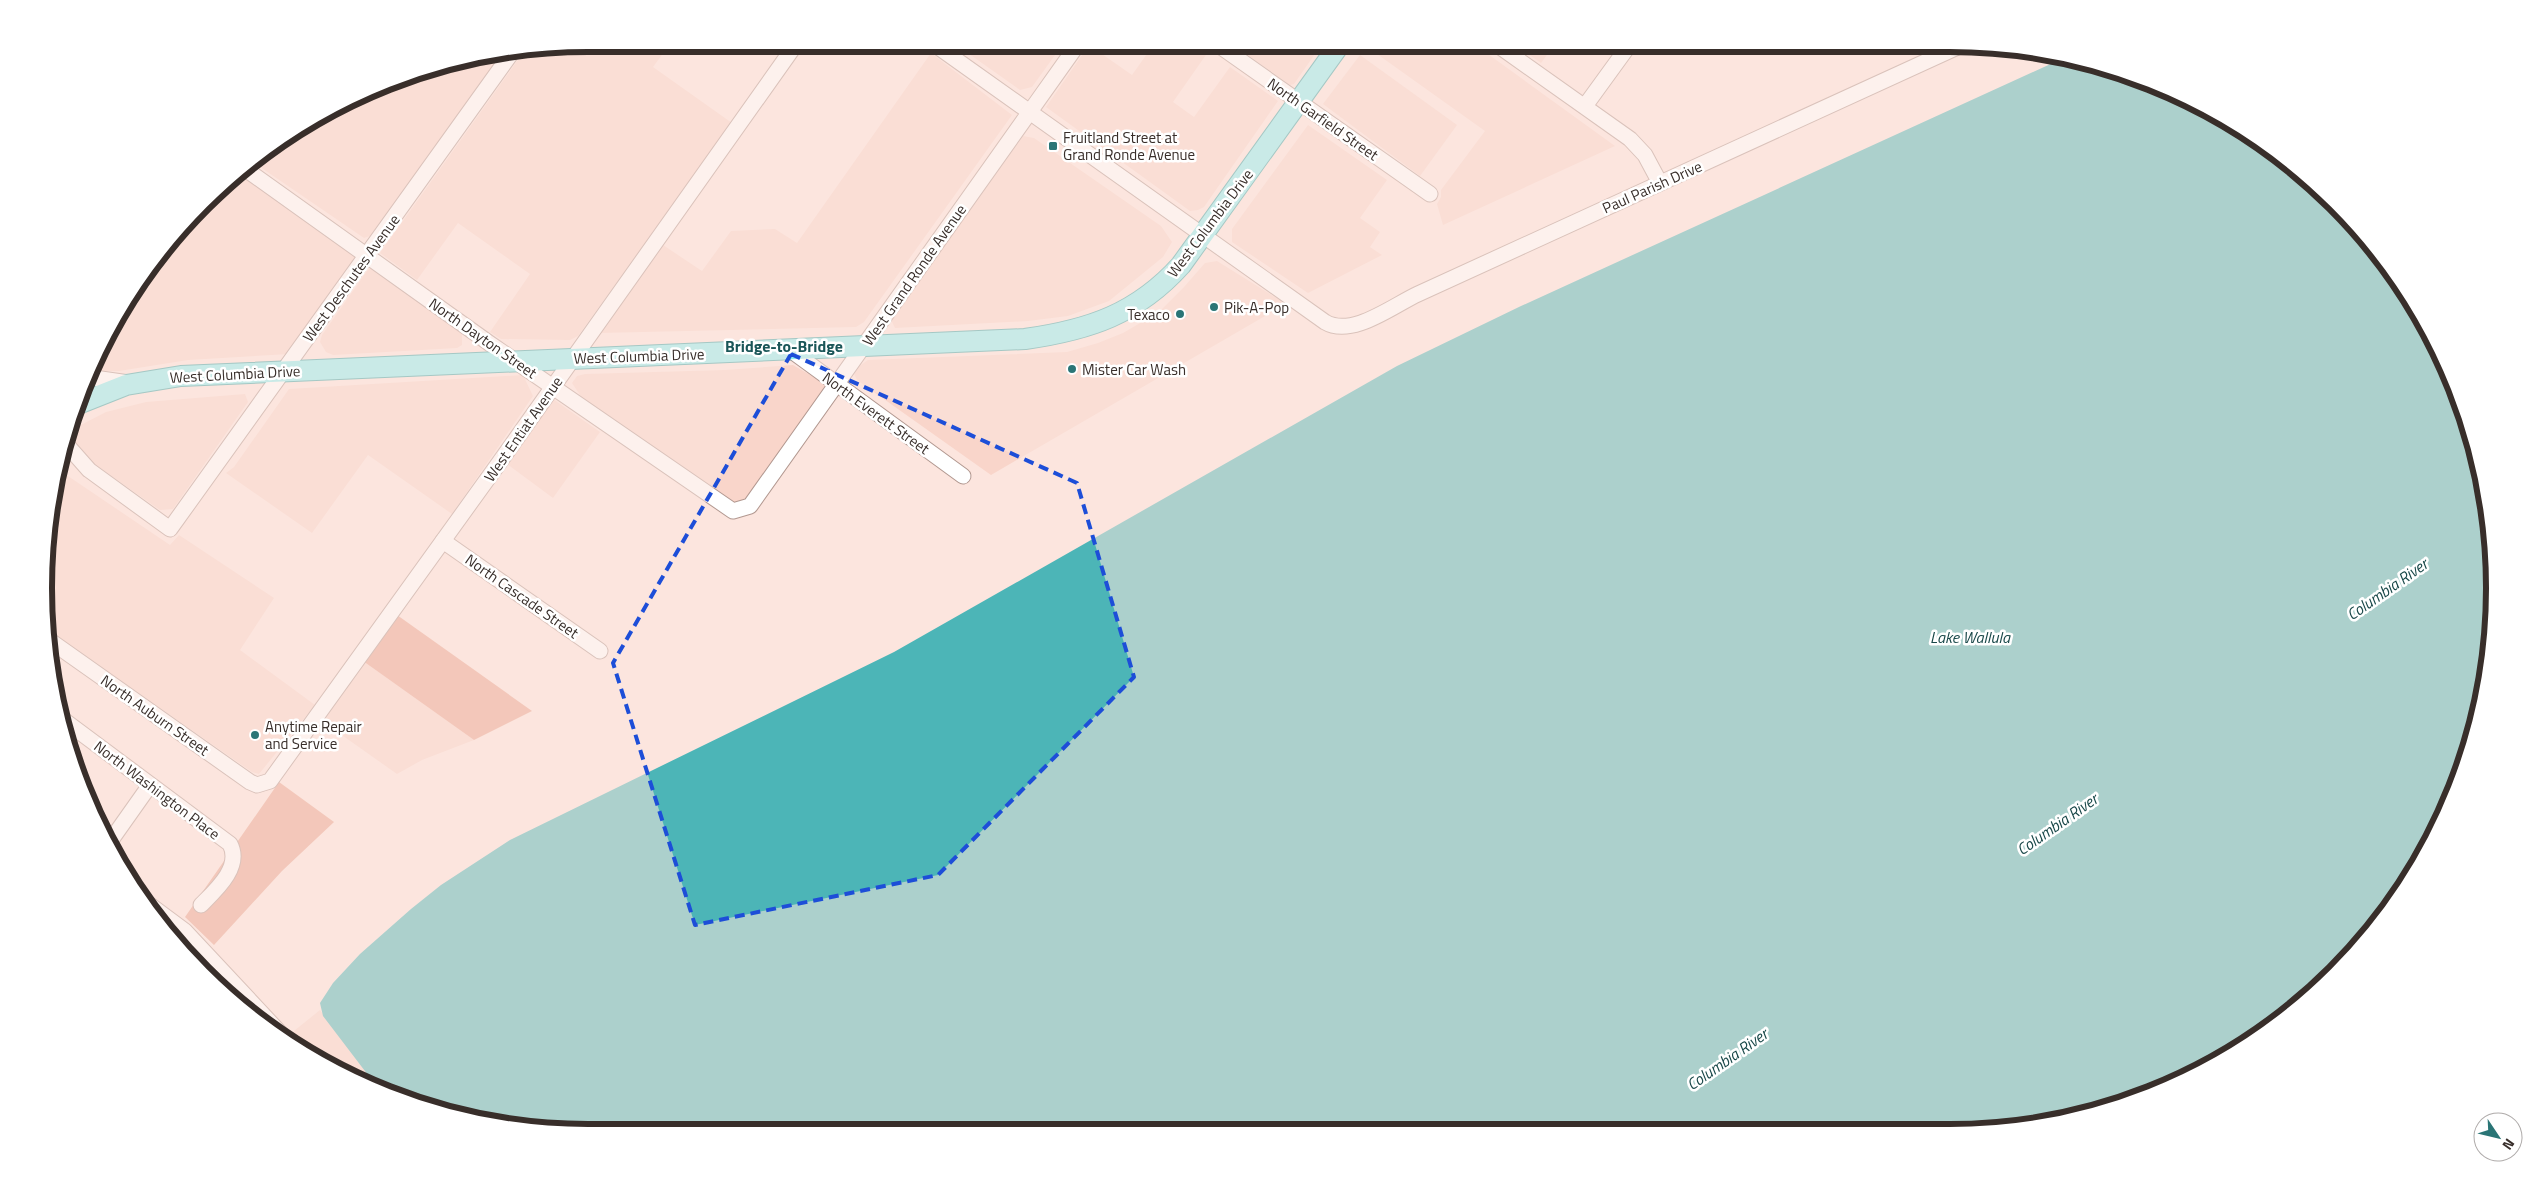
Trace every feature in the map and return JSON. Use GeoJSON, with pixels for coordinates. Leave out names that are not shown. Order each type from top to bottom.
{"type":"FeatureCollection","features":[{"type":"Feature","properties":{"kind":"main road","name":"West Columbia Drive"},"geometry":{"type":"LineString","coordinates":[[87,400],[136,382],[181,376],[1025,339],[1060,334],[1087,327],[1115,316],[1146,298],[1170,276],[1204,235],[1334,52]]}},
{"type":"Feature","properties":{"kind":"street","name":"West Entiat Avenue"},"geometry":{"type":"LineString","coordinates":[[262,785],[270,781],[276,773],[790,52]]}},
{"type":"Feature","properties":{"kind":"street"},"geometry":{"type":"LineString","coordinates":[[945,52],[1204,235]]}},
{"type":"Feature","properties":{"kind":"street","name":"West Grand Ronde Avenue"},"geometry":{"type":"LineString","coordinates":[[750,506],[1072,52]]}},
{"type":"Feature","properties":{"kind":"street","name":"North Garfield Street"},"geometry":{"type":"LineString","coordinates":[[1228,52],[1430,194]]}},
{"type":"Feature","properties":{"kind":"street"},"geometry":{"type":"LineString","coordinates":[[1507,52],[1635,143],[1645,154],[1660,183]]}},
{"type":"Feature","properties":{"kind":"street"},"geometry":{"type":"LineString","coordinates":[[1585,106],[1624,52]]}},
{"type":"Feature","properties":{"kind":"street","name":"Paul Parish Drive"},"geometry":{"type":"LineString","coordinates":[[1204,235],[1325,322],[1341,328],[1360,324],[1418,294],[1947,52]]}},
{"type":"Feature","properties":{"kind":"street","name":"West Deschutes Avenue"},"geometry":{"type":"LineString","coordinates":[[71,450],[84,466],[170,529],[508,59]]}},
{"type":"Feature","properties":{"kind":"street","name":"North Dayton Street"},"geometry":{"type":"LineString","coordinates":[[251,173],[551,386],[726,507],[733,511],[750,506]]}},
{"type":"Feature","properties":{"kind":"street","name":"North Everett Street"},"geometry":{"type":"LineString","coordinates":[[789,349],[963,476]]}},
{"type":"Feature","properties":{"kind":"street"},"geometry":{"type":"LineString","coordinates":[[95,378],[136,382]]}},
{"type":"Feature","properties":{"kind":"street","name":"North Cascade Street"},"geometry":{"type":"LineString","coordinates":[[443,541],[600,652]]}},
{"type":"Feature","properties":{"kind":"street","name":"North Auburn Street"},"geometry":{"type":"LineString","coordinates":[[56,645],[250,782],[262,785]]}},
{"type":"Feature","properties":{"kind":"street","name":"North Washington Place"},"geometry":{"type":"LineString","coordinates":[[74,736],[150,785],[230,844],[233,855],[229,873],[201,905]]}},
{"type":"Feature","properties":{"kind":"street"},"geometry":{"type":"LineString","coordinates":[[114,836],[150,785]]}},
{"type":"Feature","properties":{"kind":"street"},"geometry":{"type":"LineString","coordinates":[[162,914],[185,931],[263,1015]]}},
{"type":"Feature","properties":{"kind":"highlighted area"},"geometry":{"type":"Polygon","coordinates":[[[791,354],[1077,483],[1134,677],[938,875],[695,925],[613,663],[791,354]]]}},
{"type":"Feature","properties":{"kind":"shaded area"},"geometry":{"type":"Polygon","coordinates":[[[588,52],[664,52],[653,67],[732,123],[578,336],[570,340],[501,339],[490,332],[530,274],[458,223],[417,280],[380,253],[520,57],[588,52]]]}},
{"type":"Feature","properties":{"kind":"shaded area"},"geometry":{"type":"Polygon","coordinates":[[[966,52],[1057,52],[1032,87],[1020,90],[966,52]]]}},
{"type":"Feature","properties":{"kind":"shaded area"},"geometry":{"type":"Polygon","coordinates":[[[1084,52],[1099,52],[1132,75],[1148,52],[1208,52],[1173,102],[1194,117],[1230,67],[1278,101],[1204,207],[1190,211],[1046,107],[1084,52]]]}},
{"type":"Feature","properties":{"kind":"shaded area"},"geometry":{"type":"Polygon","coordinates":[[[1243,52],[1316,52],[1294,84],[1290,85],[1243,52]]]}},
{"type":"Feature","properties":{"kind":"shaded area"},"geometry":{"type":"Polygon","coordinates":[[[1374,52],[1485,52],[1615,146],[1443,225],[1437,204],[1441,197],[1441,190],[1485,131],[1374,52]]]}},
{"type":"Feature","properties":{"kind":"shaded area"},"geometry":{"type":"Polygon","coordinates":[[[1525,52],[1549,52],[1541,63],[1525,52]]]}},
{"type":"Feature","properties":{"kind":"shaded area"},"geometry":{"type":"Polygon","coordinates":[[[931,53],[1012,115],[864,322],[856,327],[599,333],[660,243],[702,271],[731,231],[775,229],[797,243],[931,53]]]}},
{"type":"Feature","properties":{"kind":"shaded area"},"geometry":{"type":"Polygon","coordinates":[[[1360,55],[1457,125],[1420,176],[1323,104],[1360,55]]]}},
{"type":"Feature","properties":{"kind":"shaded area"},"geometry":{"type":"Polygon","coordinates":[[[498,61],[376,234],[364,238],[259,166],[320,124],[383,93],[450,71],[498,61]]]}},
{"type":"Feature","properties":{"kind":"shaded area"},"geometry":{"type":"Polygon","coordinates":[[[1308,125],[1387,180],[1360,218],[1380,232],[1370,247],[1382,255],[1308,293],[1232,242],[1232,229],[1308,125]]]}},
{"type":"Feature","properties":{"kind":"shaded area"},"geometry":{"type":"Polygon","coordinates":[[[1023,136],[1034,138],[1161,226],[1172,242],[1163,257],[1109,301],[1068,316],[1028,321],[895,328],[891,320],[1023,136]]]}},
{"type":"Feature","properties":{"kind":"shaded area"},"geometry":{"type":"Polygon","coordinates":[[[245,178],[357,255],[357,260],[289,354],[188,360],[119,371],[99,371],[124,320],[163,262],[209,209],[245,178]]]}},
{"type":"Feature","properties":{"kind":"shaded area"},"geometry":{"type":"Polygon","coordinates":[[[1217,261],[1286,304],[991,475],[857,380],[854,374],[858,367],[868,360],[1067,352],[1098,343],[1123,333],[1159,312],[1205,263],[1217,261]]]}},
{"type":"Feature","properties":{"kind":"shaded area"},"geometry":{"type":"Polygon","coordinates":[[[372,267],[454,324],[462,333],[462,345],[457,348],[333,355],[326,352],[320,342],[322,335],[367,271],[372,267]]]}},
{"type":"Feature","properties":{"kind":"shaded area"},"geometry":{"type":"Polygon","coordinates":[[[793,365],[831,387],[742,515],[586,404],[572,383],[577,376],[585,374],[725,370],[793,365]]]}},
{"type":"Feature","properties":{"kind":"shaded area"},"geometry":{"type":"Polygon","coordinates":[[[523,375],[533,396],[452,514],[368,455],[312,533],[226,473],[234,467],[289,389],[523,375]]]}},
{"type":"Feature","properties":{"kind":"shaded area"},"geometry":{"type":"Polygon","coordinates":[[[245,394],[248,402],[173,509],[160,510],[83,456],[76,443],[78,426],[106,412],[146,402],[245,394]]]}},
{"type":"Feature","properties":{"kind":"shaded area"},"geometry":{"type":"Polygon","coordinates":[[[553,399],[600,432],[553,498],[507,464],[553,399]]]}},
{"type":"Feature","properties":{"kind":"shaded area"},"geometry":{"type":"Polygon","coordinates":[[[65,474],[170,545],[179,535],[274,598],[240,650],[315,705],[259,774],[252,772],[55,635],[52,588],[54,553],[57,519],[65,474]]]}},
{"type":"Feature","properties":{"kind":"shaded area"},"geometry":{"type":"Polygon","coordinates":[[[397,615],[532,711],[474,740],[363,661],[397,615]]]}},
{"type":"Feature","properties":{"kind":"shaded area"},"geometry":{"type":"Polygon","coordinates":[[[363,661],[474,740],[422,760],[397,774],[322,721],[363,661]]]}},
{"type":"Feature","properties":{"kind":"shaded area"},"geometry":{"type":"Polygon","coordinates":[[[279,782],[334,822],[282,871],[214,945],[185,917],[279,782]]]}},
{"type":"Feature","properties":{"kind":"shaded area"},"geometry":{"type":"Polygon","coordinates":[[[320,1010],[370,1078],[320,1053],[292,1034],[320,1010]]]}},
{"type":"Feature","properties":{"kind":"water","name":"Lake Wallula"},"geometry":{"type":"Polygon","coordinates":[[[2053,63],[2122,81],[2155,93],[2218,124],[2247,143],[2276,163],[2329,209],[2375,262],[2395,291],[2414,321],[2445,383],[2457,416],[2475,484],[2481,519],[2486,588],[2481,658],[2475,693],[2457,761],[2445,794],[2414,856],[2395,886],[2375,915],[2329,968],[2276,1014],[2218,1053],[2155,1084],[2122,1096],[2054,1114],[1985,1123],[553,1123],[484,1114],[416,1096],[383,1084],[370,1078],[323,1016],[320,1003],[333,983],[360,954],[441,885],[510,840],[894,652],[1397,366],[1521,306],[2053,63]]]}},
{"type":"Feature","properties":{"kind":"place","name":"Fruitland Street at Grand Ronde Avenue"},"geometry":{"type":"Point","coordinates":[1053,146]}},
{"type":"Feature","properties":{"kind":"place","name":"Pik-A-Pop"},"geometry":{"type":"Point","coordinates":[1214,307]}},
{"type":"Feature","properties":{"kind":"place","name":"Texaco"},"geometry":{"type":"Point","coordinates":[1180,314]}},
{"type":"Feature","properties":{"kind":"place","name":"Mister Car Wash"},"geometry":{"type":"Point","coordinates":[1072,369]}},
{"type":"Feature","properties":{"kind":"place","name":"Anytime Repair and Service"},"geometry":{"type":"Point","coordinates":[255,735]}},
{"type":"Feature","properties":{"kind":"district","name":"Bridge-to-Bridge"},"geometry":{"type":"Point","coordinates":[784,346]}},
{"type":"Feature","properties":{"kind":"water label","name":"Columbia River"},"geometry":{"type":"Point","coordinates":[2387,589]}},
{"type":"Feature","properties":{"kind":"water label","name":"Columbia River"},"geometry":{"type":"Point","coordinates":[2057,824]}},
{"type":"Feature","properties":{"kind":"water label","name":"Columbia River"},"geometry":{"type":"Point","coordinates":[1727,1059]}}]}
